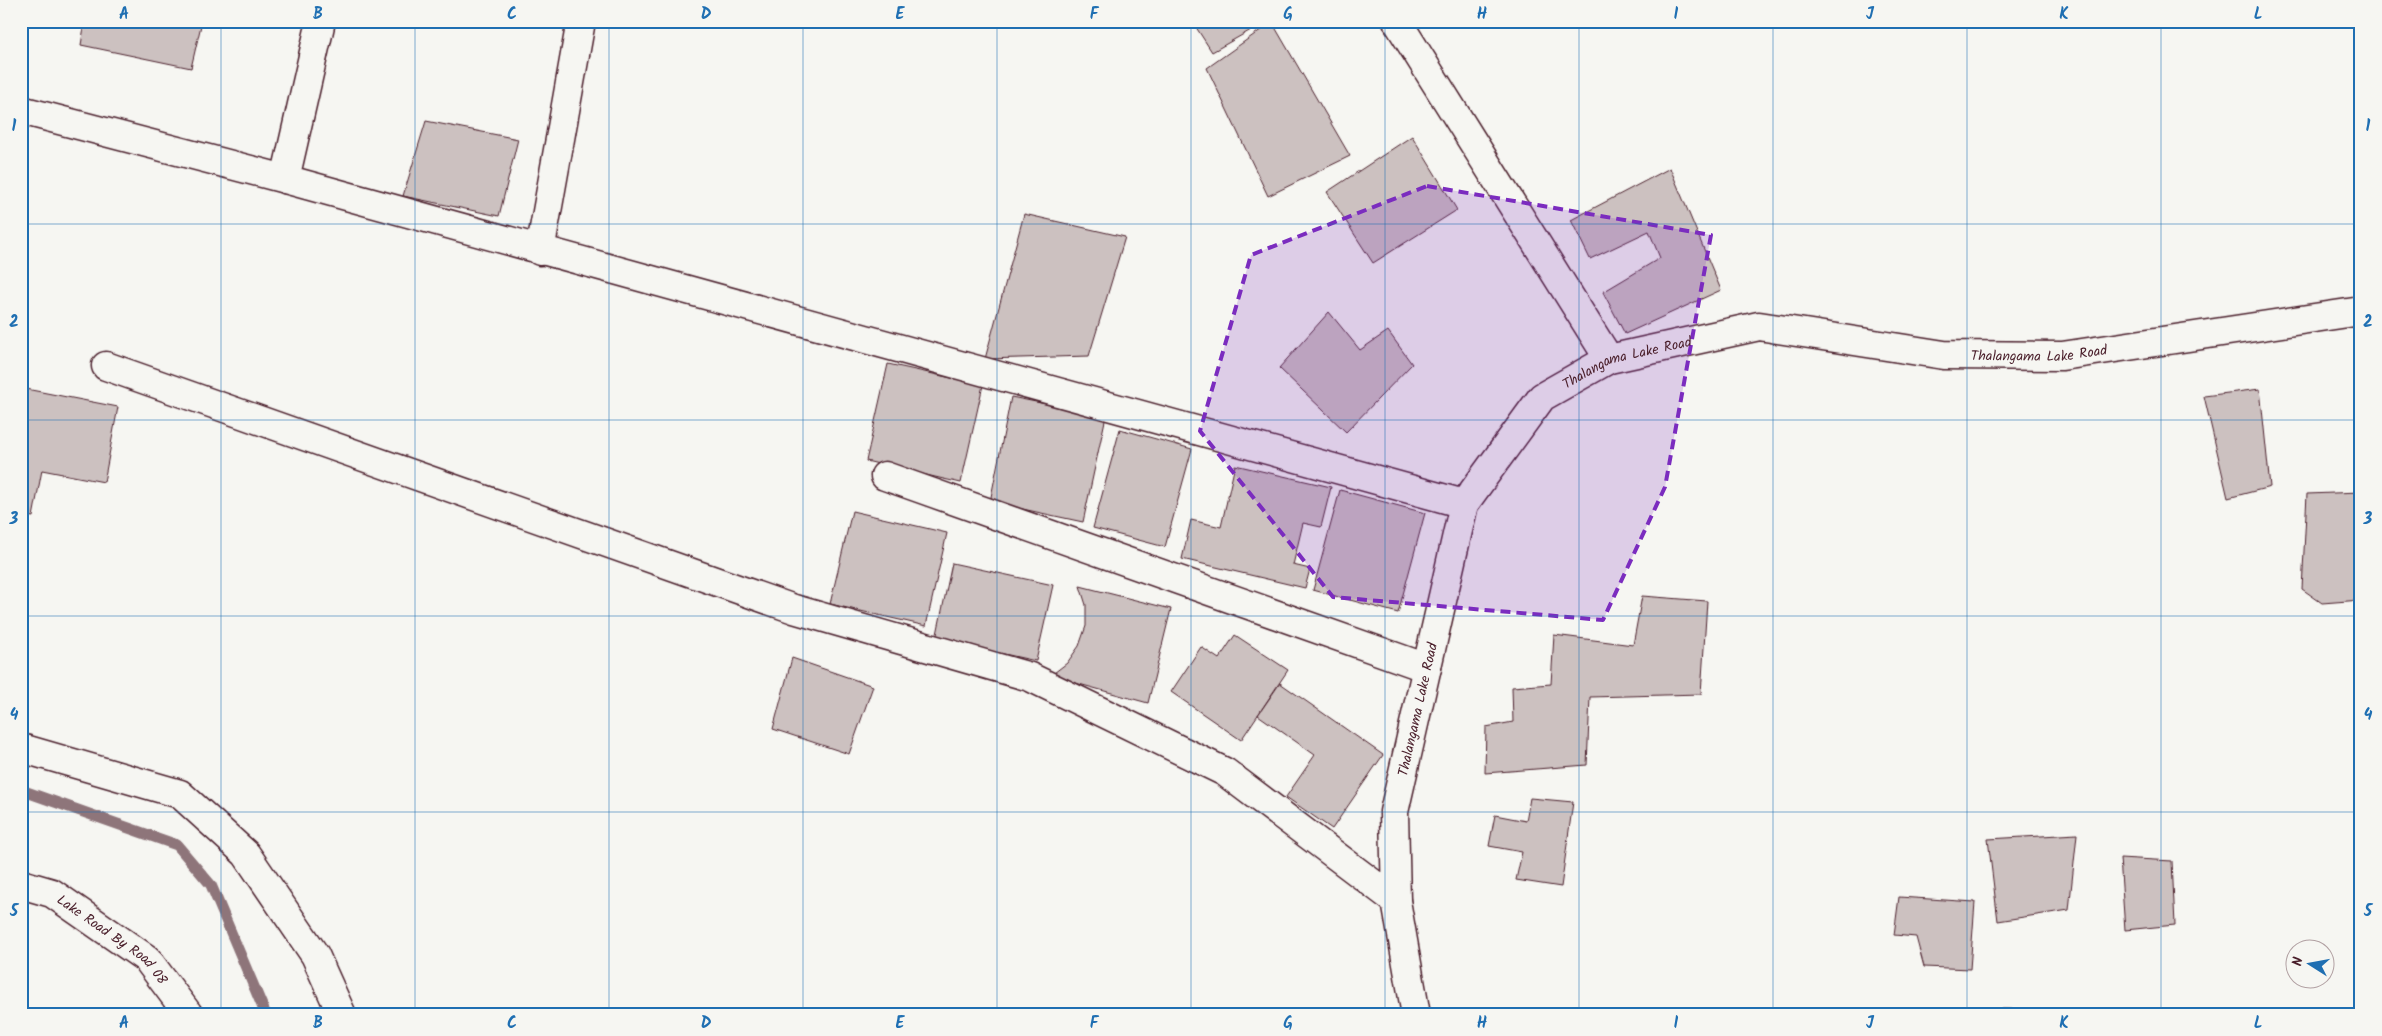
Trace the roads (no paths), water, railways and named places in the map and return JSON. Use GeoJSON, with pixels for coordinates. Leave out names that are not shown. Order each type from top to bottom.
{"type":"FeatureCollection","features":[{"type":"Feature","properties":{"kind":"street"},"geometry":{"type":"LineString","coordinates":[[285,179],[321,21]]}},
{"type":"Feature","properties":{"kind":"street"},"geometry":{"type":"LineString","coordinates":[[540,251],[581,21]]}},
{"type":"Feature","properties":{"kind":"street"},"geometry":{"type":"LineString","coordinates":[[1396,21],[1609,359]]}},
{"type":"Feature","properties":{"kind":"street"},"geometry":{"type":"LineString","coordinates":[[21,110],[285,179],[540,251],[1464,504]]}},
{"type":"Feature","properties":{"kind":"street","name":"Thalangama Lake Road"},"geometry":{"type":"LineString","coordinates":[[1416,1015],[1396,901],[1394,812],[1464,504],[1542,397],[1609,359],[1759,326],[1944,355],[2062,356],[2361,311]]}},
{"type":"Feature","properties":{"kind":"street"},"geometry":{"type":"LineString","coordinates":[[106,366],[794,608],[1030,677],[1225,772],[1396,901]]}},
{"type":"Feature","properties":{"kind":"street"},"geometry":{"type":"LineString","coordinates":[[886,476],[1427,668]]}},
{"type":"Feature","properties":{"kind":"street"},"geometry":{"type":"LineString","coordinates":[[21,748],[180,794],[246,854],[315,956],[342,1015]]}},
{"type":"Feature","properties":{"kind":"street","name":"Lake Road By Road 08"},"geometry":{"type":"LineString","coordinates":[[21,884],[52,893],[147,958],[189,1015]]}},
{"type":"Feature","properties":{"kind":"waterway"},"geometry":{"type":"LineString","coordinates":[[21,790],[177,845],[211,885],[266,1015]]}}]}
